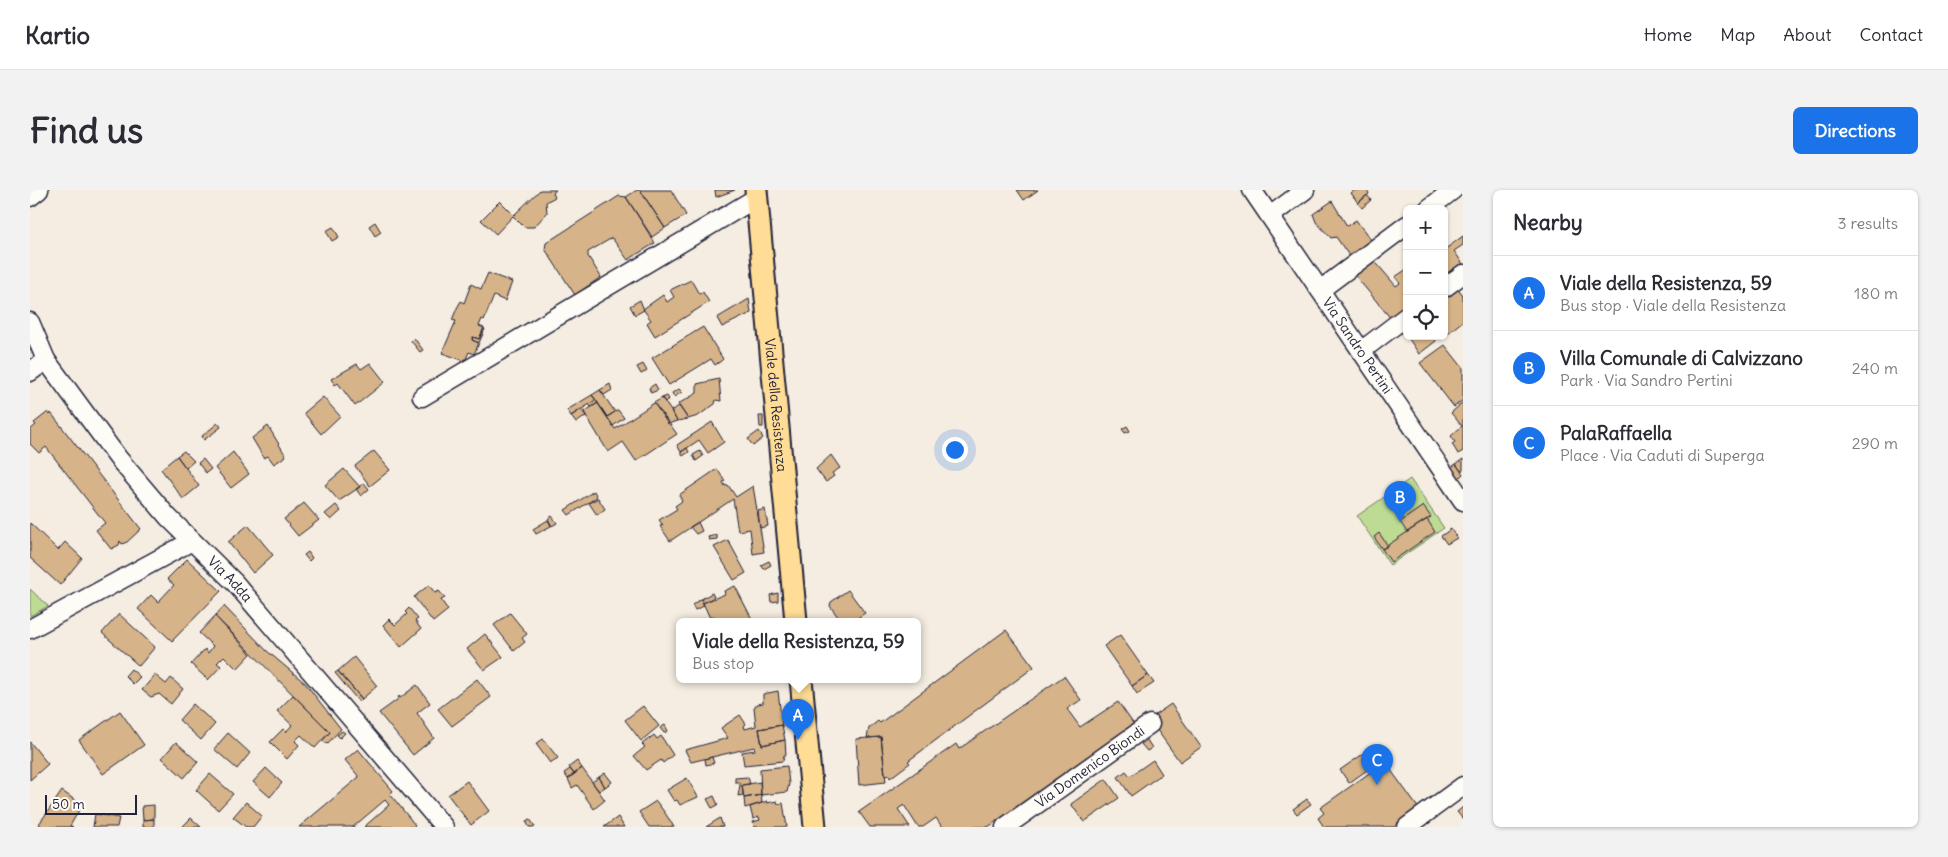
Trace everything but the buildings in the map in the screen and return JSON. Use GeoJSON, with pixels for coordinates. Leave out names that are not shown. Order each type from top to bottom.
{"type":"FeatureCollection","features":[{"type":"Feature","properties":{"kind":"main road","name":"Viale della Resistenza"},"geometry":{"type":"LineString","coordinates":[[756,194],[796,618]]}},
{"type":"Feature","properties":{"kind":"main road"},"geometry":{"type":"LineString","coordinates":[[801,683],[815,827]]}},
{"type":"Feature","properties":{"kind":"street"},"geometry":{"type":"LineString","coordinates":[[30,197],[39,190]]}},
{"type":"Feature","properties":{"kind":"street","name":"Via Sandro Pertini"},"geometry":{"type":"LineString","coordinates":[[1252,190],[1463,501]]}},
{"type":"Feature","properties":{"kind":"street"},"geometry":{"type":"LineString","coordinates":[[1270,216],[1305,190]]}},
{"type":"Feature","properties":{"kind":"street"},"geometry":{"type":"LineString","coordinates":[[1433,205],[1453,190]]}},
{"type":"Feature","properties":{"kind":"street"},"geometry":{"type":"LineString","coordinates":[[422,397],[756,194]]}},
{"type":"Feature","properties":{"kind":"street"},"geometry":{"type":"LineString","coordinates":[[1320,290],[1403,228]]}},
{"type":"Feature","properties":{"kind":"street"},"geometry":{"type":"LineString","coordinates":[[1448,285],[1463,274]]}},
{"type":"Feature","properties":{"kind":"street"},"geometry":{"type":"LineString","coordinates":[[1361,351],[1403,319]]}},
{"type":"Feature","properties":{"kind":"street","name":"Via Adda"},"geometry":{"type":"LineString","coordinates":[[30,322],[46,360],[118,458],[192,541],[235,583],[444,827]]}},
{"type":"Feature","properties":{"kind":"street"},"geometry":{"type":"LineString","coordinates":[[30,372],[46,360]]}},
{"type":"Feature","properties":{"kind":"street"},"geometry":{"type":"LineString","coordinates":[[30,629],[192,541]]}},
{"type":"Feature","properties":{"kind":"street","name":"Via Domenico Biondi"},"geometry":{"type":"LineString","coordinates":[[1005,827],[1150,724]]}},
{"type":"Feature","properties":{"kind":"street"},"geometry":{"type":"LineString","coordinates":[[1407,827],[1463,786]]}},
{"type":"Feature","properties":{"kind":"green space"},"geometry":{"type":"Polygon","coordinates":[[[1410,479],[1444,528],[1390,565],[1357,516],[1410,479]]]}},
{"type":"Feature","properties":{"kind":"green space"},"geometry":{"type":"Polygon","coordinates":[[[30,589],[48,606],[30,616],[30,589]]]}},
{"type":"Feature","properties":{"kind":"place","name":"Villa Comunale di Calvizzano"},"geometry":{"type":"Point","coordinates":[1400,522]}},
{"type":"Feature","properties":{"kind":"place","name":"Viale della Resistenza, 59"},"geometry":{"type":"Point","coordinates":[798,740]}},
{"type":"Feature","properties":{"kind":"place","name":"PalaRaffaella"},"geometry":{"type":"Point","coordinates":[1377,785]}}]}
